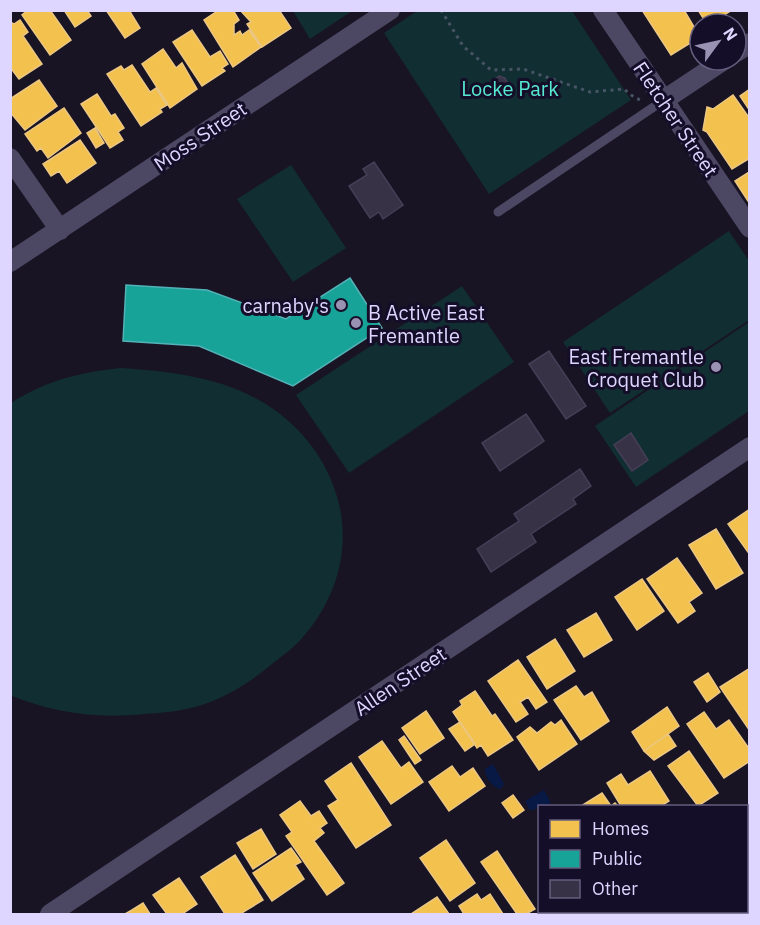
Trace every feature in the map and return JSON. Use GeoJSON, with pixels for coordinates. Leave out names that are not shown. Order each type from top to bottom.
{"type":"FeatureCollection","features":[{"type":"Feature","properties":{"kind":"street","name":"Moss Street"},"geometry":{"type":"LineString","coordinates":[[10,262],[57,225],[368,10]]}},
{"type":"Feature","properties":{"kind":"street","name":"Moss Street"},"geometry":{"type":"LineString","coordinates":[[10,249],[57,225],[390,10]]}},
{"type":"Feature","properties":{"kind":"street","name":"Fletcher Street"},"geometry":{"type":"LineString","coordinates":[[603,10],[655,101],[750,228]]}},
{"type":"Feature","properties":{"kind":"street"},"geometry":{"type":"LineString","coordinates":[[655,101],[704,72]]}},
{"type":"Feature","properties":{"kind":"street"},"geometry":{"type":"LineString","coordinates":[[10,158],[57,225]]}},
{"type":"Feature","properties":{"kind":"street","name":"Allen Street"},"geometry":{"type":"LineString","coordinates":[[50,915],[750,447]]}},
{"type":"Feature","properties":{"kind":"lane"},"geometry":{"type":"LineString","coordinates":[[498,212],[655,101]]}},
{"type":"Feature","properties":{"kind":"path"},"geometry":{"type":"LineString","coordinates":[[441,10],[463,46],[492,70],[523,69],[590,92],[624,89],[635,98],[655,101]]}},
{"type":"Feature","properties":{"kind":"green space"},"geometry":{"type":"Polygon","coordinates":[[[293,11],[352,11],[310,39],[293,11]]]}},
{"type":"Feature","properties":{"kind":"green space","name":"Locke Park"},"geometry":{"type":"Polygon","coordinates":[[[417,11],[572,11],[631,100],[489,194],[384,33],[417,11]]]}},
{"type":"Feature","properties":{"kind":"green space"},"geometry":{"type":"Polygon","coordinates":[[[291,165],[346,248],[293,282],[237,199],[291,165]]]}},
{"type":"Feature","properties":{"kind":"green space"},"geometry":{"type":"Polygon","coordinates":[[[729,231],[749,261],[749,320],[610,413],[563,342],[729,231]]]}},
{"type":"Feature","properties":{"kind":"green space"},"geometry":{"type":"Polygon","coordinates":[[[462,286],[514,362],[349,473],[296,395],[462,286]]]}},
{"type":"Feature","properties":{"kind":"green space","name":"East Fremantle Croquet Club"},"geometry":{"type":"Polygon","coordinates":[[[749,322],[749,411],[636,487],[595,426],[749,322]]]}},
{"type":"Feature","properties":{"kind":"green space"},"geometry":{"type":"Polygon","coordinates":[[[120,368],[172,373],[207,380],[241,391],[281,415],[303,435],[327,472],[339,505],[342,545],[340,565],[334,584],[316,621],[292,648],[248,682],[221,698],[188,709],[110,716],[59,710],[10,695],[11,403],[50,383],[90,372],[120,368]]]}},
{"type":"Feature","properties":{"kind":"water"},"geometry":{"type":"Polygon","coordinates":[[[493,764],[504,784],[501,789],[492,784],[486,775],[485,769],[493,764]]]}},
{"type":"Feature","properties":{"kind":"water"},"geometry":{"type":"Polygon","coordinates":[[[544,790],[551,803],[538,805],[538,808],[530,811],[525,801],[544,790]]]}},
{"type":"Feature","properties":{"kind":"building: Homes"},"geometry":{"type":"Polygon","coordinates":[[[28,10],[50,10],[71,40],[50,55],[22,15],[28,10]]]}},
{"type":"Feature","properties":{"kind":"building: Homes"},"geometry":{"type":"Polygon","coordinates":[[[64,10],[87,10],[91,16],[75,27],[64,10]]]}},
{"type":"Feature","properties":{"kind":"building: Homes"},"geometry":{"type":"Polygon","coordinates":[[[106,10],[129,10],[140,28],[125,38],[106,10]]]}},
{"type":"Feature","properties":{"kind":"building: Homes"},"geometry":{"type":"Polygon","coordinates":[[[219,10],[233,10],[239,20],[234,24],[234,35],[240,31],[242,35],[249,30],[261,47],[233,67],[204,20],[219,10]]]}},
{"type":"Feature","properties":{"kind":"building: Homes"},"geometry":{"type":"Polygon","coordinates":[[[240,10],[279,10],[291,28],[262,47],[247,24],[251,22],[240,10]]]}},
{"type":"Feature","properties":{"kind":"building: Homes"},"geometry":{"type":"Polygon","coordinates":[[[642,10],[684,10],[688,17],[688,44],[671,55],[642,10]]]}},
{"type":"Feature","properties":{"kind":"building: Homes"},"geometry":{"type":"Polygon","coordinates":[[[698,10],[732,10],[729,12],[699,12],[698,10]]]}},
{"type":"Feature","properties":{"kind":"building: Homes"},"geometry":{"type":"Polygon","coordinates":[[[20,20],[28,32],[23,36],[42,64],[19,79],[10,67],[10,22],[14,24],[20,20]]]}},
{"type":"Feature","properties":{"kind":"building: Homes"},"geometry":{"type":"Polygon","coordinates":[[[192,30],[210,57],[220,51],[228,64],[222,68],[225,71],[202,86],[173,42],[192,30]]]}},
{"type":"Feature","properties":{"kind":"building: Homes"},"geometry":{"type":"Polygon","coordinates":[[[163,49],[176,68],[182,63],[197,89],[170,108],[142,64],[163,49]]]}},
{"type":"Feature","properties":{"kind":"building: Homes"},"geometry":{"type":"Polygon","coordinates":[[[132,65],[150,92],[156,88],[167,105],[160,109],[162,112],[141,126],[107,74],[121,66],[124,70],[132,65]]]}},
{"type":"Feature","properties":{"kind":"building: Homes"},"geometry":{"type":"Polygon","coordinates":[[[39,80],[57,106],[25,130],[10,112],[10,99],[39,80]]]}},
{"type":"Feature","properties":{"kind":"building: Homes"},"geometry":{"type":"Polygon","coordinates":[[[750,89],[750,111],[740,96],[750,89]]]}},
{"type":"Feature","properties":{"kind":"building: Homes"},"geometry":{"type":"Polygon","coordinates":[[[97,94],[111,116],[115,114],[124,128],[118,132],[123,140],[110,148],[81,104],[97,94]]]}},
{"type":"Feature","properties":{"kind":"building: Homes"},"geometry":{"type":"Polygon","coordinates":[[[733,95],[750,119],[750,158],[732,169],[707,132],[703,130],[707,107],[713,109],[733,95]]]}},
{"type":"Feature","properties":{"kind":"building: Homes"},"geometry":{"type":"Polygon","coordinates":[[[64,108],[81,133],[48,158],[41,148],[37,151],[25,134],[64,108]]]}},
{"type":"Feature","properties":{"kind":"building: Homes"},"geometry":{"type":"Polygon","coordinates":[[[95,128],[104,143],[96,148],[87,133],[95,128]]]}},
{"type":"Feature","properties":{"kind":"building: Homes"},"geometry":{"type":"Polygon","coordinates":[[[80,140],[96,163],[67,183],[59,171],[51,176],[43,164],[80,140]]]}},
{"type":"Feature","properties":{"kind":"building: Homes"},"geometry":{"type":"Polygon","coordinates":[[[749,172],[750,200],[748,201],[735,181],[749,172]]]}},
{"type":"Feature","properties":{"kind":"building: Homes"},"geometry":{"type":"Polygon","coordinates":[[[750,509],[750,555],[728,524],[750,509]]]}},
{"type":"Feature","properties":{"kind":"building: Homes"},"geometry":{"type":"Polygon","coordinates":[[[716,529],[743,573],[716,589],[689,545],[716,529]]]}},
{"type":"Feature","properties":{"kind":"building: Homes"},"geometry":{"type":"Polygon","coordinates":[[[677,558],[702,593],[689,602],[695,611],[678,623],[647,579],[677,558]]]}},
{"type":"Feature","properties":{"kind":"building: Homes"},"geometry":{"type":"Polygon","coordinates":[[[642,579],[664,611],[637,630],[615,597],[642,579]]]}},
{"type":"Feature","properties":{"kind":"building: Homes"},"geometry":{"type":"Polygon","coordinates":[[[596,613],[612,640],[584,657],[567,630],[596,613]]]}},
{"type":"Feature","properties":{"kind":"building: Homes"},"geometry":{"type":"Polygon","coordinates":[[[555,639],[575,671],[547,689],[527,657],[555,639]]]}},
{"type":"Feature","properties":{"kind":"building: Homes"},"geometry":{"type":"Polygon","coordinates":[[[518,660],[547,702],[536,709],[528,697],[520,702],[528,714],[516,722],[488,681],[518,660]]]}},
{"type":"Feature","properties":{"kind":"building: Homes"},"geometry":{"type":"Polygon","coordinates":[[[750,668],[750,731],[720,687],[750,668]]]}},
{"type":"Feature","properties":{"kind":"building: Homes"},"geometry":{"type":"Polygon","coordinates":[[[708,673],[720,692],[707,702],[694,682],[708,673]]]}},
{"type":"Feature","properties":{"kind":"building: Homes"},"geometry":{"type":"Polygon","coordinates":[[[576,686],[584,697],[592,692],[609,721],[581,740],[554,700],[576,686]]]}},
{"type":"Feature","properties":{"kind":"building: Homes"},"geometry":{"type":"Polygon","coordinates":[[[475,691],[492,716],[495,714],[513,740],[488,756],[481,745],[477,748],[453,712],[462,705],[460,701],[475,691]]]}},
{"type":"Feature","properties":{"kind":"building: Homes"},"geometry":{"type":"Polygon","coordinates":[[[667,707],[679,726],[644,751],[632,732],[667,707]]]}},
{"type":"Feature","properties":{"kind":"building: Homes"},"geometry":{"type":"Polygon","coordinates":[[[426,711],[444,738],[420,754],[402,728],[426,711]]]}},
{"type":"Feature","properties":{"kind":"building: Homes"},"geometry":{"type":"Polygon","coordinates":[[[704,712],[716,729],[729,720],[750,750],[750,761],[724,778],[687,724],[704,712]]]}},
{"type":"Feature","properties":{"kind":"building: Homes"},"geometry":{"type":"Polygon","coordinates":[[[561,720],[577,744],[539,770],[517,737],[530,727],[537,733],[551,722],[555,725],[561,720]]]}},
{"type":"Feature","properties":{"kind":"building: Homes"},"geometry":{"type":"Polygon","coordinates":[[[460,722],[475,744],[465,751],[449,729],[460,722]]]}},
{"type":"Feature","properties":{"kind":"building: Homes"},"geometry":{"type":"Polygon","coordinates":[[[668,734],[676,746],[654,760],[644,751],[668,734]]]}},
{"type":"Feature","properties":{"kind":"building: Homes"},"geometry":{"type":"Polygon","coordinates":[[[404,736],[421,760],[415,764],[399,740],[404,736]]]}},
{"type":"Feature","properties":{"kind":"building: Homes"},"geometry":{"type":"Polygon","coordinates":[[[382,741],[401,768],[409,762],[423,782],[391,804],[359,757],[382,741]]]}},
{"type":"Feature","properties":{"kind":"building: Homes"},"geometry":{"type":"Polygon","coordinates":[[[689,751],[718,793],[697,805],[668,766],[689,751]]]}},
{"type":"Feature","properties":{"kind":"building: Homes"},"geometry":{"type":"Polygon","coordinates":[[[351,763],[391,825],[356,848],[328,806],[338,800],[325,781],[351,763]]]}},
{"type":"Feature","properties":{"kind":"building: Homes"},"geometry":{"type":"Polygon","coordinates":[[[452,766],[460,777],[473,768],[485,786],[449,811],[429,782],[452,766]]]}},
{"type":"Feature","properties":{"kind":"building: Homes"},"geometry":{"type":"Polygon","coordinates":[[[650,771],[669,801],[663,805],[620,805],[607,783],[621,774],[628,785],[650,771]]]}},
{"type":"Feature","properties":{"kind":"building: Homes"},"geometry":{"type":"Polygon","coordinates":[[[602,793],[610,805],[583,805],[602,793]]]}},
{"type":"Feature","properties":{"kind":"building: Homes"},"geometry":{"type":"Polygon","coordinates":[[[513,795],[524,810],[513,818],[502,803],[513,795]]]}},
{"type":"Feature","properties":{"kind":"building: Homes"},"geometry":{"type":"Polygon","coordinates":[[[300,801],[311,816],[319,811],[327,823],[320,828],[324,833],[314,841],[344,883],[327,895],[286,836],[292,832],[280,815],[300,801]]]}},
{"type":"Feature","properties":{"kind":"building: Homes"},"geometry":{"type":"Polygon","coordinates":[[[261,829],[276,854],[253,869],[237,843],[261,829]]]}},
{"type":"Feature","properties":{"kind":"building: Homes"},"geometry":{"type":"Polygon","coordinates":[[[446,840],[475,883],[450,901],[420,858],[446,840]]]}},
{"type":"Feature","properties":{"kind":"building: Homes"},"geometry":{"type":"Polygon","coordinates":[[[291,848],[301,862],[295,865],[304,879],[272,901],[253,873],[291,848]]]}},
{"type":"Feature","properties":{"kind":"building: Homes"},"geometry":{"type":"Polygon","coordinates":[[[497,851],[535,909],[526,914],[517,914],[481,862],[497,851]]]}},
{"type":"Feature","properties":{"kind":"building: Homes"},"geometry":{"type":"Polygon","coordinates":[[[235,855],[263,900],[240,914],[225,914],[201,877],[235,855]]]}},
{"type":"Feature","properties":{"kind":"building: Homes"},"geometry":{"type":"Polygon","coordinates":[[[750,870],[750,902],[748,900],[748,871],[750,870]]]}},
{"type":"Feature","properties":{"kind":"building: Homes"},"geometry":{"type":"Polygon","coordinates":[[[179,878],[197,904],[182,914],[167,914],[153,895],[179,878]]]}},
{"type":"Feature","properties":{"kind":"building: Homes"},"geometry":{"type":"Polygon","coordinates":[[[477,894],[481,900],[490,894],[503,914],[464,914],[459,906],[477,894]]]}},
{"type":"Feature","properties":{"kind":"building: Homes"},"geometry":{"type":"Polygon","coordinates":[[[437,897],[449,914],[411,914],[437,897]]]}},
{"type":"Feature","properties":{"kind":"building: Homes"},"geometry":{"type":"Polygon","coordinates":[[[143,903],[150,914],[125,914],[132,910],[143,903]]]}},
{"type":"Feature","properties":{"kind":"building: Homes"},"geometry":{"type":"Polygon","coordinates":[[[694,913],[736,914],[695,914],[694,913]]]}},
{"type":"Feature","properties":{"kind":"building: Public"},"geometry":{"type":"Polygon","coordinates":[[[350,278],[382,328],[293,386],[199,346],[123,341],[126,285],[207,290],[286,319],[350,278]]]}},
{"type":"Feature","properties":{"kind":"building: Other"},"geometry":{"type":"Polygon","coordinates":[[[499,76],[505,78],[508,84],[505,89],[498,90],[493,86],[494,80],[499,76]]]}},
{"type":"Feature","properties":{"kind":"building: Other"},"geometry":{"type":"Polygon","coordinates":[[[374,162],[403,205],[383,219],[379,212],[370,218],[349,186],[367,175],[363,169],[374,162]]]}},
{"type":"Feature","properties":{"kind":"building: Other"},"geometry":{"type":"Polygon","coordinates":[[[549,351],[586,406],[566,419],[529,364],[549,351]]]}},
{"type":"Feature","properties":{"kind":"building: Other"},"geometry":{"type":"Polygon","coordinates":[[[526,414],[544,441],[500,471],[482,443],[526,414]]]}},
{"type":"Feature","properties":{"kind":"building: Other"},"geometry":{"type":"Polygon","coordinates":[[[631,433],[648,460],[632,471],[614,445],[631,433]]]}},
{"type":"Feature","properties":{"kind":"building: Other"},"geometry":{"type":"Polygon","coordinates":[[[580,469],[591,486],[573,499],[576,504],[531,534],[536,542],[491,572],[477,549],[519,521],[514,514],[580,469]]]}},
{"type":"Feature","properties":{"kind":"place","name":"carnaby's"},"geometry":{"type":"Point","coordinates":[341,305]}},
{"type":"Feature","properties":{"kind":"place","name":"B Active East Fremantle"},"geometry":{"type":"Point","coordinates":[356,323]}},
{"type":"Feature","properties":{"kind":"place","name":"East Fremantle Croquet Club"},"geometry":{"type":"Point","coordinates":[716,367]}}]}
